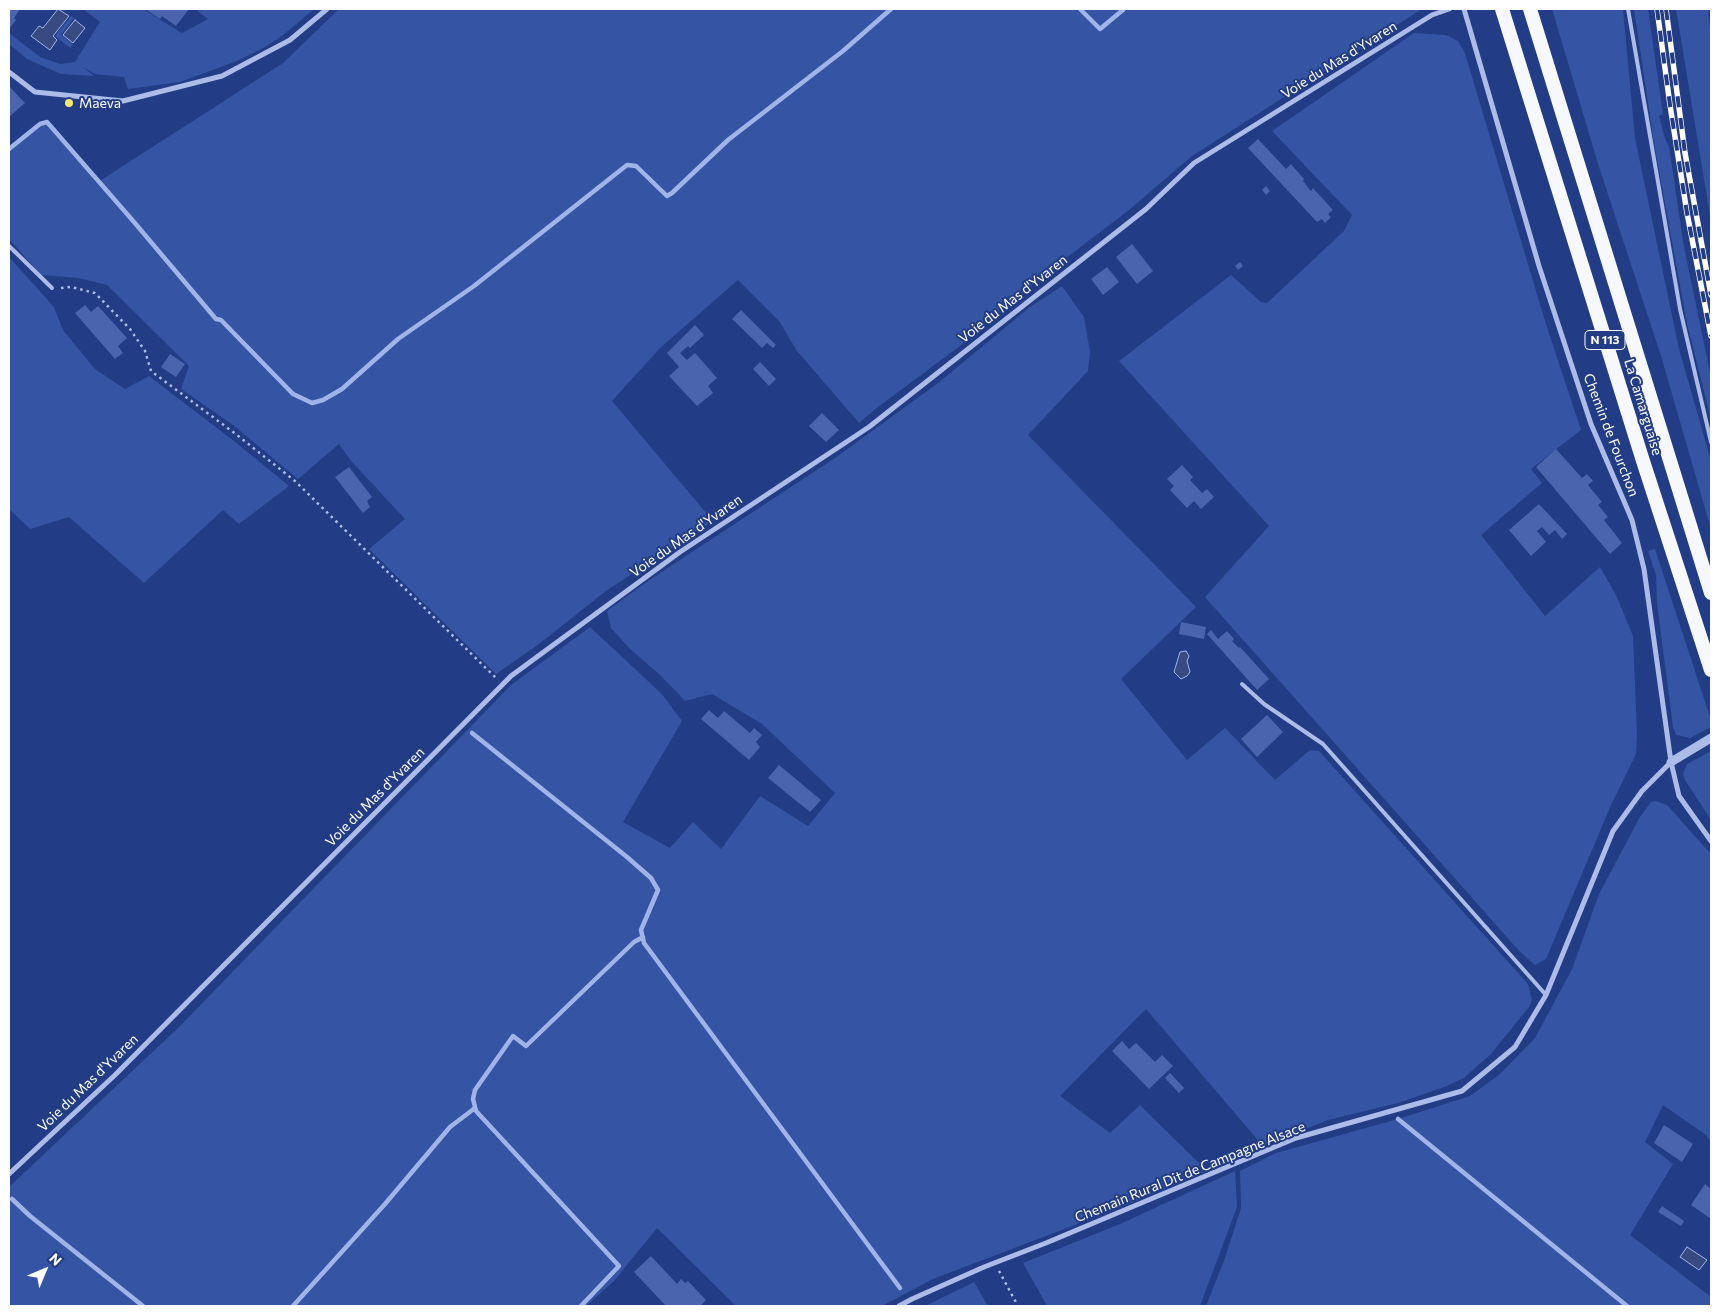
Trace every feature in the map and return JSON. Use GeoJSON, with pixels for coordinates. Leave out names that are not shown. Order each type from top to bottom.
{"type":"FeatureCollection","features":[{"type":"Feature","properties":{"kind":"highway","name":"La Camarguaise"},"geometry":{"type":"LineString","coordinates":[[1502,9],[1643,461],[1711,670]]}},
{"type":"Feature","properties":{"kind":"highway","name":"La Camarguaise"},"geometry":{"type":"LineString","coordinates":[[1530,9],[1711,593]]}},
{"type":"Feature","properties":{"kind":"street"},"geometry":{"type":"LineString","coordinates":[[9,72],[35,92],[123,101],[222,76],[290,40],[327,9]]}},
{"type":"Feature","properties":{"kind":"street","name":"Voie du Mas d'Yvaren"},"geometry":{"type":"LineString","coordinates":[[9,1174],[115,1075],[512,676],[680,552],[869,427],[1146,209],[1194,163],[1432,15],[1449,9]]}},
{"type":"Feature","properties":{"kind":"street","name":"Chemin de Fourchon"},"geometry":{"type":"LineString","coordinates":[[1464,9],[1539,266],[1591,424],[1632,520],[1644,568],[1671,762],[1679,796],[1711,840]]}},
{"type":"Feature","properties":{"kind":"street"},"geometry":{"type":"LineString","coordinates":[[1671,762],[1711,738]]}},
{"type":"Feature","properties":{"kind":"street","name":"Chemain Rural Dit de Campagne Alsace"},"geometry":{"type":"LineString","coordinates":[[899,1306],[994,1263],[1296,1138],[1462,1091],[1515,1046],[1546,995],[1614,831],[1642,791],[1671,762]]}},
{"type":"Feature","properties":{"kind":"lane"},"geometry":{"type":"LineString","coordinates":[[1628,9],[1680,309],[1711,442]]}},
{"type":"Feature","properties":{"kind":"lane"},"geometry":{"type":"LineString","coordinates":[[9,246],[52,288]]}},
{"type":"Feature","properties":{"kind":"lane"},"geometry":{"type":"LineString","coordinates":[[1242,684],[1264,704],[1323,744],[1546,995]]}},
{"type":"Feature","properties":{"kind":"path"},"geometry":{"type":"LineString","coordinates":[[52,288],[71,287],[95,293],[130,329],[145,351],[151,371],[237,434],[295,481],[502,685]]}},
{"type":"Feature","properties":{"kind":"path"},"geometry":{"type":"LineString","coordinates":[[994,1263],[1018,1306]]}},
{"type":"Feature","properties":{"kind":"shaded area"},"geometry":{"type":"Polygon","coordinates":[[[58,9],[69,16],[53,36],[57,40],[50,50],[31,36],[39,26],[43,28],[58,9]]]}},
{"type":"Feature","properties":{"kind":"shaded area"},"geometry":{"type":"Polygon","coordinates":[[[83,9],[143,9],[182,33],[208,19],[195,9],[314,9],[282,36],[237,61],[180,82],[128,89],[124,77],[95,74],[83,67],[94,76],[61,74],[27,59],[9,44],[9,33],[40,57],[60,64],[75,62],[100,22],[83,9]]]}},
{"type":"Feature","properties":{"kind":"shaded area"},"geometry":{"type":"Polygon","coordinates":[[[339,9],[1422,9],[1192,156],[1129,210],[1044,275],[964,343],[859,423],[797,351],[779,321],[738,280],[660,348],[612,401],[713,521],[606,591],[539,644],[496,674],[369,549],[405,519],[352,462],[339,444],[298,479],[233,425],[181,389],[189,366],[107,285],[79,278],[41,275],[9,239],[9,150],[43,121],[98,182],[283,63],[339,9]]]}},
{"type":"Feature","properties":{"kind":"shaded area"},"geometry":{"type":"Polygon","coordinates":[[[1552,9],[1623,9],[1635,138],[1679,349],[1711,461],[1711,529],[1661,356],[1599,167],[1552,9]]]}},
{"type":"Feature","properties":{"kind":"shaded area"},"geometry":{"type":"Polygon","coordinates":[[[1634,9],[1648,9],[1663,114],[1659,116],[1665,139],[1669,146],[1684,247],[1711,377],[1711,419],[1687,324],[1654,143],[1634,9]]]}},
{"type":"Feature","properties":{"kind":"shaded area"},"geometry":{"type":"Polygon","coordinates":[[[1676,9],[1708,9],[1711,37],[1711,222],[1676,9]]]}},
{"type":"Feature","properties":{"kind":"shaded area"},"geometry":{"type":"Polygon","coordinates":[[[71,16],[74,18],[61,35],[73,44],[70,48],[55,36],[71,16]]]}},
{"type":"Feature","properties":{"kind":"shaded area"},"geometry":{"type":"Polygon","coordinates":[[[75,20],[85,28],[73,43],[63,35],[75,20]]]}},
{"type":"Feature","properties":{"kind":"shaded area"},"geometry":{"type":"Polygon","coordinates":[[[1414,33],[1446,35],[1458,41],[1465,53],[1545,321],[1581,430],[1531,469],[1542,483],[1481,535],[1545,616],[1600,567],[1617,597],[1633,636],[1637,734],[1636,754],[1611,805],[1546,959],[1535,965],[1520,952],[1205,597],[1269,526],[1119,361],[1231,275],[1261,302],[1267,303],[1344,231],[1352,215],[1272,131],[1414,33]]]}},
{"type":"Feature","properties":{"kind":"shaded area"},"geometry":{"type":"Polygon","coordinates":[[[9,257],[54,307],[63,330],[95,369],[125,389],[149,376],[289,486],[239,524],[223,510],[144,583],[69,517],[30,529],[9,509],[9,257]]]}},
{"type":"Feature","properties":{"kind":"shaded area"},"geometry":{"type":"Polygon","coordinates":[[[1062,286],[1084,317],[1090,352],[1088,371],[1028,435],[1196,607],[1121,679],[1187,760],[1225,728],[1275,780],[1310,750],[1319,751],[1528,984],[1532,1000],[1529,1007],[1491,1054],[1464,1078],[1447,1086],[1398,1103],[1328,1120],[1263,1146],[1146,1009],[1060,1096],[1110,1133],[1140,1105],[1207,1171],[1114,1210],[933,1279],[882,1306],[736,1306],[657,1228],[614,1281],[586,1306],[9,1306],[9,1187],[180,1026],[511,685],[590,627],[662,694],[682,721],[623,822],[670,848],[693,822],[721,849],[760,796],[808,826],[835,793],[762,724],[712,694],[685,701],[661,676],[628,647],[611,628],[607,611],[648,581],[835,458],[938,383],[1030,307],[1062,286]]]}},
{"type":"Feature","properties":{"kind":"shaded area"},"geometry":{"type":"Polygon","coordinates":[[[1655,549],[1711,720],[1711,727],[1690,738],[1676,735],[1673,727],[1657,603],[1656,575],[1648,551],[1655,549]]]}},
{"type":"Feature","properties":{"kind":"shaded area"},"geometry":{"type":"Polygon","coordinates":[[[1186,651],[1189,656],[1187,661],[1190,672],[1181,679],[1174,672],[1180,652],[1186,651]]]}},
{"type":"Feature","properties":{"kind":"shaded area"},"geometry":{"type":"Polygon","coordinates":[[[1711,751],[1711,820],[1683,774],[1687,764],[1711,751]]]}},
{"type":"Feature","properties":{"kind":"shaded area"},"geometry":{"type":"Polygon","coordinates":[[[1656,801],[1667,805],[1711,854],[1711,1142],[1706,1135],[1663,1105],[1645,1142],[1673,1164],[1630,1235],[1711,1297],[1711,1306],[1206,1306],[1225,1258],[1241,1208],[1240,1171],[1276,1153],[1398,1119],[1470,1096],[1500,1074],[1535,1038],[1572,969],[1599,894],[1640,817],[1651,802],[1656,801]]]}},
{"type":"Feature","properties":{"kind":"shaded area"},"geometry":{"type":"Polygon","coordinates":[[[1235,1171],[1237,1207],[1200,1306],[1047,1306],[1023,1263],[1120,1224],[1235,1171]]]}},
{"type":"Feature","properties":{"kind":"shaded area"},"geometry":{"type":"Polygon","coordinates":[[[1687,1247],[1707,1260],[1699,1270],[1680,1257],[1687,1247]]]}},
{"type":"Feature","properties":{"kind":"shaded area"},"geometry":{"type":"Polygon","coordinates":[[[974,1282],[988,1306],[925,1306],[974,1282]]]}},
{"type":"Feature","properties":{"kind":"building"},"geometry":{"type":"Polygon","coordinates":[[[9,9],[20,9],[14,18],[16,20],[9,29],[9,9]]]}},
{"type":"Feature","properties":{"kind":"building"},"geometry":{"type":"Polygon","coordinates":[[[145,9],[189,9],[176,26],[162,16],[160,19],[145,9]]]}},
{"type":"Feature","properties":{"kind":"building"},"geometry":{"type":"Polygon","coordinates":[[[9,86],[25,103],[9,117],[9,86]]]}},
{"type":"Feature","properties":{"kind":"building"},"geometry":{"type":"Polygon","coordinates":[[[1258,139],[1286,169],[1291,164],[1304,179],[1303,181],[1311,191],[1313,188],[1333,210],[1328,214],[1331,217],[1325,223],[1322,219],[1317,222],[1248,148],[1258,139]]]}},
{"type":"Feature","properties":{"kind":"building"},"geometry":{"type":"Polygon","coordinates":[[[1266,186],[1270,191],[1266,195],[1262,190],[1266,186]]]}},
{"type":"Feature","properties":{"kind":"building"},"geometry":{"type":"Polygon","coordinates":[[[1132,244],[1153,271],[1137,284],[1116,257],[1132,244]]]}},
{"type":"Feature","properties":{"kind":"building"},"geometry":{"type":"Polygon","coordinates":[[[1240,262],[1243,266],[1238,270],[1235,266],[1240,262]]]}},
{"type":"Feature","properties":{"kind":"building"},"geometry":{"type":"Polygon","coordinates":[[[1107,267],[1119,282],[1103,295],[1091,279],[1107,267]]]}},
{"type":"Feature","properties":{"kind":"building"},"geometry":{"type":"Polygon","coordinates":[[[85,305],[91,312],[98,306],[127,338],[118,346],[123,353],[115,359],[75,313],[85,305]]]}},
{"type":"Feature","properties":{"kind":"building"},"geometry":{"type":"Polygon","coordinates":[[[741,310],[776,345],[773,348],[767,343],[762,348],[732,319],[741,310]]]}},
{"type":"Feature","properties":{"kind":"building"},"geometry":{"type":"Polygon","coordinates":[[[695,325],[704,335],[690,348],[688,346],[680,353],[687,360],[695,353],[717,378],[708,386],[713,393],[697,406],[669,376],[679,367],[667,353],[695,325]]]}},
{"type":"Feature","properties":{"kind":"building"},"geometry":{"type":"Polygon","coordinates":[[[170,354],[185,364],[176,377],[161,367],[170,354]]]}},
{"type":"Feature","properties":{"kind":"building"},"geometry":{"type":"Polygon","coordinates":[[[760,362],[776,379],[769,386],[753,369],[760,362]]]}},
{"type":"Feature","properties":{"kind":"building"},"geometry":{"type":"Polygon","coordinates":[[[822,413],[839,430],[826,442],[809,426],[822,413]]]}},
{"type":"Feature","properties":{"kind":"building"},"geometry":{"type":"Polygon","coordinates":[[[1556,449],[1582,478],[1587,474],[1593,481],[1588,485],[1602,502],[1598,505],[1608,517],[1604,520],[1622,543],[1610,554],[1536,467],[1556,449]]]}},
{"type":"Feature","properties":{"kind":"building"},"geometry":{"type":"Polygon","coordinates":[[[1182,465],[1193,477],[1190,480],[1202,493],[1207,489],[1214,497],[1201,509],[1194,501],[1187,508],[1170,490],[1174,486],[1167,479],[1182,465]]]}},
{"type":"Feature","properties":{"kind":"building"},"geometry":{"type":"Polygon","coordinates":[[[349,467],[372,497],[367,501],[370,507],[363,513],[335,477],[349,467]]]}},
{"type":"Feature","properties":{"kind":"building"},"geometry":{"type":"Polygon","coordinates":[[[1539,504],[1567,534],[1562,539],[1555,530],[1549,535],[1542,527],[1537,531],[1546,542],[1531,556],[1509,530],[1539,504]]]}},
{"type":"Feature","properties":{"kind":"building"},"geometry":{"type":"Polygon","coordinates":[[[1181,622],[1206,627],[1204,639],[1179,634],[1181,622]]]}},
{"type":"Feature","properties":{"kind":"building"},"geometry":{"type":"Polygon","coordinates":[[[1211,630],[1218,639],[1227,631],[1234,639],[1232,641],[1240,647],[1269,679],[1257,690],[1207,634],[1211,630]]]}},
{"type":"Feature","properties":{"kind":"building"},"geometry":{"type":"Polygon","coordinates":[[[709,710],[718,718],[724,711],[750,733],[754,728],[762,735],[756,742],[760,747],[749,760],[701,719],[709,710]]]}},
{"type":"Feature","properties":{"kind":"building"},"geometry":{"type":"Polygon","coordinates":[[[1267,715],[1283,732],[1257,757],[1241,739],[1267,715]]]}},
{"type":"Feature","properties":{"kind":"building"},"geometry":{"type":"Polygon","coordinates":[[[779,765],[821,800],[810,812],[768,778],[779,765]]]}},
{"type":"Feature","properties":{"kind":"building"},"geometry":{"type":"Polygon","coordinates":[[[1122,1041],[1129,1049],[1136,1043],[1155,1062],[1162,1055],[1173,1066],[1149,1089],[1112,1051],[1122,1041]]]}},
{"type":"Feature","properties":{"kind":"building"},"geometry":{"type":"Polygon","coordinates":[[[1170,1073],[1184,1088],[1179,1093],[1165,1078],[1170,1073]]]}},
{"type":"Feature","properties":{"kind":"building"},"geometry":{"type":"Polygon","coordinates":[[[1664,1125],[1693,1144],[1682,1162],[1654,1143],[1664,1125]]]}},
{"type":"Feature","properties":{"kind":"building"},"geometry":{"type":"Polygon","coordinates":[[[1705,1184],[1711,1189],[1711,1219],[1691,1205],[1705,1184]]]}},
{"type":"Feature","properties":{"kind":"building"},"geometry":{"type":"Polygon","coordinates":[[[1662,1206],[1684,1221],[1681,1226],[1658,1212],[1662,1206]]]}},
{"type":"Feature","properties":{"kind":"building"},"geometry":{"type":"Polygon","coordinates":[[[651,1256],[677,1284],[681,1279],[685,1283],[688,1281],[706,1300],[700,1306],[666,1306],[634,1272],[651,1256]]]}},
{"type":"Feature","properties":{"kind":"waterway"},"geometry":{"type":"LineString","coordinates":[[9,149],[40,124],[47,122],[216,319],[221,320],[293,394],[312,403],[323,400],[342,389],[398,339],[474,286],[627,165],[636,166],[667,196],[672,193],[728,140],[843,51],[891,9]]}},
{"type":"Feature","properties":{"kind":"waterway"},"geometry":{"type":"LineString","coordinates":[[1080,9],[1100,29],[1124,9]]}},
{"type":"Feature","properties":{"kind":"waterway"},"geometry":{"type":"LineString","coordinates":[[472,733],[651,878],[658,890],[641,930],[644,943],[900,1288]]}},
{"type":"Feature","properties":{"kind":"waterway"},"geometry":{"type":"LineString","coordinates":[[581,1306],[619,1266],[476,1111],[473,1099],[475,1090],[513,1036],[526,1046],[634,942],[643,937]]}},
{"type":"Feature","properties":{"kind":"waterway"},"geometry":{"type":"LineString","coordinates":[[293,1306],[385,1204],[450,1127],[475,1108]]}},
{"type":"Feature","properties":{"kind":"waterway"},"geometry":{"type":"LineString","coordinates":[[1398,1119],[1627,1306]]}},
{"type":"Feature","properties":{"kind":"waterway"},"geometry":{"type":"LineString","coordinates":[[12,1199],[30,1216],[143,1306]]}},
{"type":"Feature","properties":{"kind":"railway"},"geometry":{"type":"LineString","coordinates":[[1657,9],[1687,213],[1711,336]]}},
{"type":"Feature","properties":{"kind":"railway"},"geometry":{"type":"LineString","coordinates":[[1666,9],[1685,153],[1711,295]]}},
{"type":"Feature","properties":{"kind":"place","name":"Maeva"},"geometry":{"type":"Point","coordinates":[69,103]}}]}
